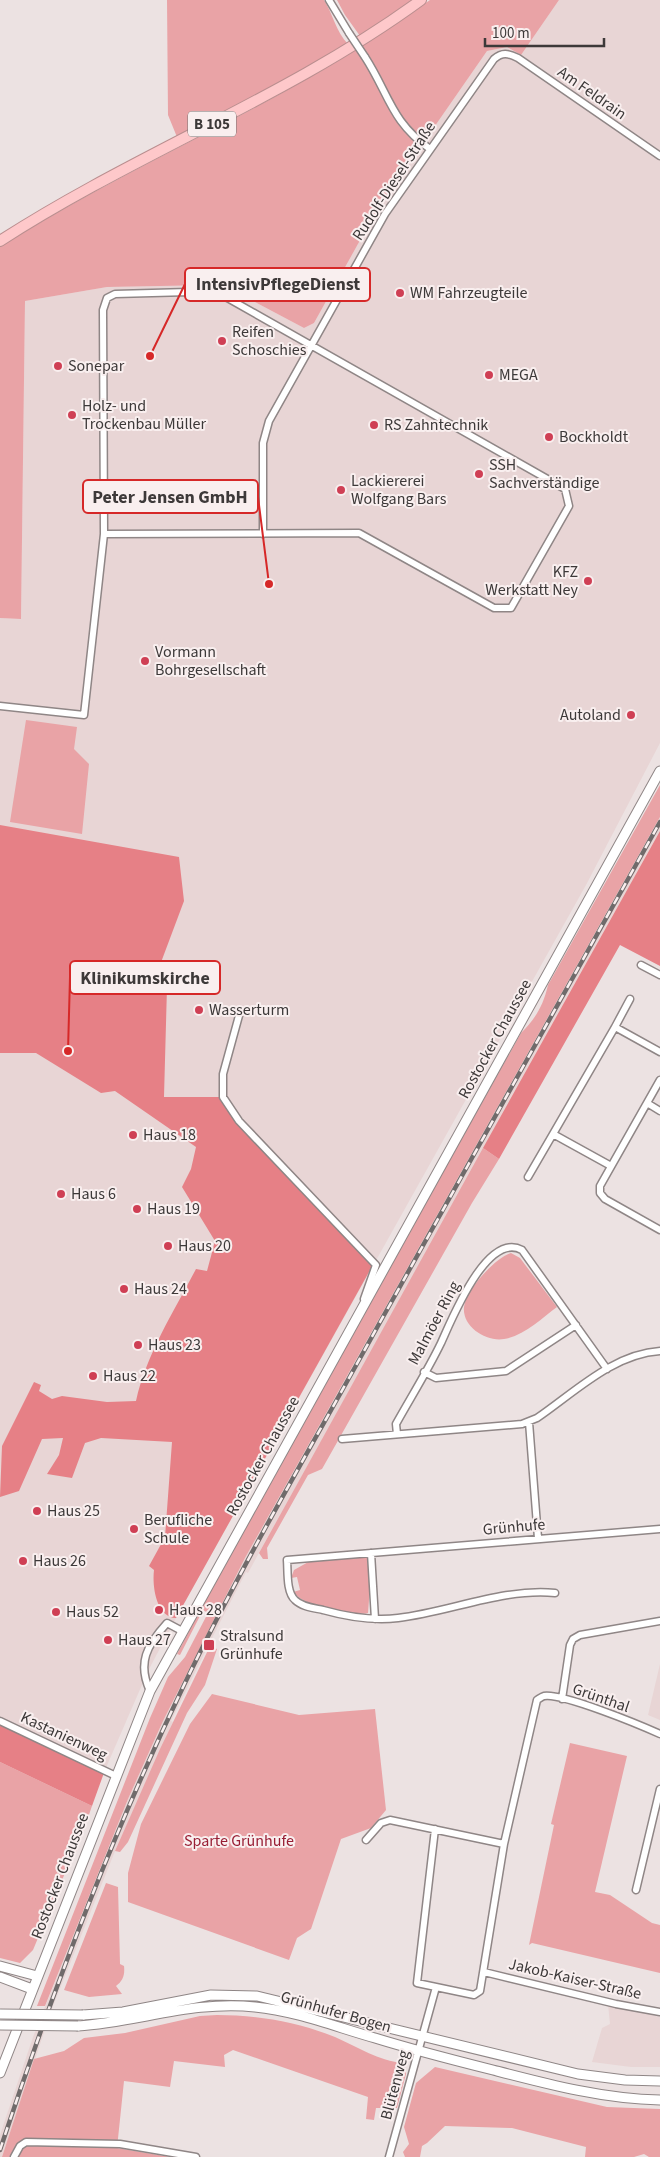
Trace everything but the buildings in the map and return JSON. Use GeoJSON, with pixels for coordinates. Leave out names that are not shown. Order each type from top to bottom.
{"type":"FeatureCollection","features":[{"type":"Feature","properties":{"kind":"highway","name":"B 105"},"geometry":{"type":"LineString","coordinates":[[0,241],[103,180],[299,77],[370,35],[421,0]]}},
{"type":"Feature","properties":{"kind":"main road","name":"Rostocker Chaussee"},"geometry":{"type":"LineString","coordinates":[[0,2073],[150,1691],[660,771]]}},
{"type":"Feature","properties":{"kind":"main road"},"geometry":{"type":"LineString","coordinates":[[0,1966],[38,1976]]}},
{"type":"Feature","properties":{"kind":"main road"},"geometry":{"type":"LineString","coordinates":[[0,1977],[32,1989]]}},
{"type":"Feature","properties":{"kind":"main road","name":"Grünhufer Bogen"},"geometry":{"type":"LineString","coordinates":[[0,2014],[83,2015],[123,2012],[191,1997],[226,1994],[257,1996],[578,2074],[625,2080],[660,2081]]}},
{"type":"Feature","properties":{"kind":"main road","name":"Grünhufer Bogen"},"geometry":{"type":"LineString","coordinates":[[0,2024],[78,2026],[138,2020],[194,2008],[238,2006],[276,2010],[419,2051],[576,2090],[660,2100]]}},
{"type":"Feature","properties":{"kind":"street"},"geometry":{"type":"LineString","coordinates":[[329,0],[365,56],[384,89],[396,116],[407,131],[430,149]]}},
{"type":"Feature","properties":{"kind":"street","name":"Rudolf-Diesel-Straße"},"geometry":{"type":"LineString","coordinates":[[263,534],[262,478],[265,433],[385,214],[494,59],[499,54],[508,53]]}},
{"type":"Feature","properties":{"kind":"street","name":"Am Feldrain"},"geometry":{"type":"LineString","coordinates":[[508,53],[660,156]]}},
{"type":"Feature","properties":{"kind":"street"},"geometry":{"type":"LineString","coordinates":[[0,706],[84,715],[104,534],[102,388],[104,310],[107,298],[115,294],[189,292],[224,296],[565,489],[569,506],[511,608],[494,608],[359,533],[104,534]]}},
{"type":"Feature","properties":{"kind":"street"},"geometry":{"type":"LineString","coordinates":[[642,965],[660,975]]}},
{"type":"Feature","properties":{"kind":"street"},"geometry":{"type":"LineString","coordinates":[[528,1178],[630,999]]}},
{"type":"Feature","properties":{"kind":"street","name":"Rostocker Chaussee"},"geometry":{"type":"LineString","coordinates":[[240,1012],[223,1074],[222,1097],[239,1121],[376,1266],[356,1321]]}},
{"type":"Feature","properties":{"kind":"street"},"geometry":{"type":"LineString","coordinates":[[615,1026],[660,1052]]}},
{"type":"Feature","properties":{"kind":"street"},"geometry":{"type":"LineString","coordinates":[[660,1080],[600,1186],[600,1193],[605,1199],[660,1230]]}},
{"type":"Feature","properties":{"kind":"street"},"geometry":{"type":"LineString","coordinates":[[647,1103],[660,1111]]}},
{"type":"Feature","properties":{"kind":"street"},"geometry":{"type":"LineString","coordinates":[[553,1134],[611,1166]]}},
{"type":"Feature","properties":{"kind":"street","name":"Malmöer Ring"},"geometry":{"type":"LineString","coordinates":[[397,1434],[396,1424],[470,1284],[483,1267],[507,1247],[516,1246],[522,1250],[607,1369]]}},
{"type":"Feature","properties":{"kind":"street"},"geometry":{"type":"LineString","coordinates":[[424,1372],[436,1378],[506,1370],[576,1325]]}},
{"type":"Feature","properties":{"kind":"street"},"geometry":{"type":"LineString","coordinates":[[342,1439],[528,1422],[607,1369],[633,1355],[660,1351]]}},
{"type":"Feature","properties":{"kind":"street"},"geometry":{"type":"LineString","coordinates":[[528,1422],[538,1538]]}},
{"type":"Feature","properties":{"kind":"street","name":"Grünhufe"},"geometry":{"type":"LineString","coordinates":[[555,1593],[543,1592],[514,1596],[398,1618],[352,1618],[294,1600],[290,1592],[287,1560],[660,1529]]}},
{"type":"Feature","properties":{"kind":"street"},"geometry":{"type":"LineString","coordinates":[[371,1553],[375,1619]]}},
{"type":"Feature","properties":{"kind":"street"},"geometry":{"type":"LineString","coordinates":[[562,1699],[570,1645],[573,1640],[580,1635],[660,1621]]}},
{"type":"Feature","properties":{"kind":"street"},"geometry":{"type":"LineString","coordinates":[[150,1691],[146,1681],[143,1658],[158,1633],[167,1623],[182,1632]]}},
{"type":"Feature","properties":{"kind":"street","name":"Grünthal"},"geometry":{"type":"LineString","coordinates":[[504,1844],[537,1700],[544,1696],[562,1699],[606,1713],[660,1734]]}},
{"type":"Feature","properties":{"kind":"street","name":"Kastanienweg"},"geometry":{"type":"LineString","coordinates":[[0,1721],[116,1776]]}},
{"type":"Feature","properties":{"kind":"street"},"geometry":{"type":"LineString","coordinates":[[636,1890],[660,1789]]}},
{"type":"Feature","properties":{"kind":"street"},"geometry":{"type":"LineString","coordinates":[[366,1840],[381,1823],[390,1820],[435,1829],[504,1844],[484,1972],[480,1991],[474,1995],[417,1983],[435,1829]]}},
{"type":"Feature","properties":{"kind":"street","name":"Jakob-Kaiser-Straße"},"geometry":{"type":"LineString","coordinates":[[484,1972],[616,2004],[660,2012]]}},
{"type":"Feature","properties":{"kind":"street","name":"Blütenweg"},"geometry":{"type":"LineString","coordinates":[[388,2157],[436,1987]]}},
{"type":"Feature","properties":{"kind":"street"},"geometry":{"type":"LineString","coordinates":[[14,2157],[20,2146],[26,2142],[120,2144],[196,2157]]}},
{"type":"Feature","properties":{"kind":"shaded area"},"geometry":{"type":"Polygon","coordinates":[[[559,0],[660,0],[660,743],[586,885],[176,1618],[148,1671],[105,1770],[0,1721],[0,618],[21,619],[25,301],[107,287],[214,285],[227,287],[304,328],[314,323],[378,208],[487,51],[507,47],[521,55],[559,0]]]}},
{"type":"Feature","properties":{"kind":"shaded area"},"geometry":{"type":"Polygon","coordinates":[[[660,817],[660,831],[248,1573],[246,1572],[171,1721],[173,1722],[115,1851],[53,2006],[2,2157],[0,2157],[0,2135],[33,2037],[128,1799],[163,1721],[245,1558],[660,817]]]}},
{"type":"Feature","properties":{"kind":"shaded area"},"geometry":{"type":"Polygon","coordinates":[[[0,825],[179,857],[184,901],[157,973],[167,987],[164,1097],[223,1097],[239,1121],[374,1263],[176,1618],[169,1616],[160,1607],[155,1592],[154,1570],[149,1566],[165,1537],[172,1442],[101,1438],[85,1443],[72,1478],[47,1474],[59,1455],[63,1438],[42,1439],[19,1491],[0,1497],[2,1446],[34,1382],[41,1385],[39,1391],[52,1399],[62,1396],[107,1402],[136,1401],[146,1367],[154,1350],[196,1269],[207,1271],[215,1241],[182,1187],[191,1169],[196,1147],[115,1091],[101,1093],[36,1053],[0,1053],[0,825]]]}},
{"type":"Feature","properties":{"kind":"shaded area"},"geometry":{"type":"Polygon","coordinates":[[[660,831],[660,966],[620,945],[499,1159],[483,1148],[660,831]]]}},
{"type":"Feature","properties":{"kind":"shaded area"},"geometry":{"type":"Polygon","coordinates":[[[660,1664],[660,1720],[648,1715],[660,1664]]]}},
{"type":"Feature","properties":{"kind":"shaded area"},"geometry":{"type":"Polygon","coordinates":[[[0,1721],[105,1770],[92,1806],[0,1762],[0,1721]]]}},
{"type":"Feature","properties":{"kind":"shaded area"},"geometry":{"type":"Polygon","coordinates":[[[608,2004],[660,2017],[660,2067],[631,2067],[592,2062],[602,2028],[610,2024],[608,2004]]]}},
{"type":"Feature","properties":{"kind":"green space"},"geometry":{"type":"Polygon","coordinates":[[[167,0],[324,0],[340,34],[348,44],[177,137],[168,115],[167,0]]]}},
{"type":"Feature","properties":{"kind":"green space"},"geometry":{"type":"Polygon","coordinates":[[[337,0],[414,0],[360,36],[337,0]]]}},
{"type":"Feature","properties":{"kind":"green space"},"geometry":{"type":"Polygon","coordinates":[[[430,0],[559,0],[521,55],[507,47],[487,51],[378,208],[314,323],[304,328],[227,287],[214,285],[107,287],[25,301],[21,619],[0,618],[0,247],[127,174],[299,83],[364,45],[430,0]]]}},
{"type":"Feature","properties":{"kind":"green space"},"geometry":{"type":"Polygon","coordinates":[[[26,720],[77,727],[74,749],[89,764],[82,834],[10,822],[26,720]]]}},
{"type":"Feature","properties":{"kind":"green space"},"geometry":{"type":"Polygon","coordinates":[[[660,785],[660,817],[245,1558],[163,1721],[128,1799],[45,2006],[37,2006],[150,1718],[168,1677],[185,1657],[208,1613],[203,1610],[180,1655],[177,1654],[194,1622],[200,1605],[521,1033],[538,1011],[548,985],[660,785]]]}},
{"type":"Feature","properties":{"kind":"green space"},"geometry":{"type":"Polygon","coordinates":[[[483,1148],[499,1159],[472,1203],[322,1469],[308,1475],[267,1548],[268,1559],[263,1559],[259,1553],[483,1148]]]}},
{"type":"Feature","properties":{"kind":"green space"},"geometry":{"type":"Polygon","coordinates":[[[511,1253],[520,1258],[557,1307],[519,1334],[504,1339],[490,1338],[471,1327],[464,1314],[464,1307],[470,1292],[482,1276],[497,1261],[511,1253]]]}},
{"type":"Feature","properties":{"kind":"green space"},"geometry":{"type":"Polygon","coordinates":[[[367,1557],[371,1573],[368,1613],[350,1614],[328,1610],[307,1602],[293,1592],[300,1590],[297,1577],[291,1578],[294,1570],[310,1561],[367,1557]]]}},
{"type":"Feature","properties":{"kind":"green space"},"geometry":{"type":"Polygon","coordinates":[[[210,1646],[217,1649],[205,1685],[187,1713],[128,1842],[120,1852],[115,1851],[160,1749],[210,1646]]]}},
{"type":"Feature","properties":{"kind":"green space","name":"Sparte Grünhufe"},"geometry":{"type":"Polygon","coordinates":[[[212,1694],[299,1715],[375,1709],[386,1810],[371,1828],[341,1839],[311,1929],[297,1938],[289,1960],[128,1902],[128,1873],[141,1824],[190,1724],[212,1694]]]}},
{"type":"Feature","properties":{"kind":"green space"},"geometry":{"type":"Polygon","coordinates":[[[570,1743],[627,1756],[595,1892],[610,1895],[652,1923],[660,1925],[660,1973],[532,1943],[529,1945],[554,1825],[551,1824],[570,1743]]]}},
{"type":"Feature","properties":{"kind":"green space"},"geometry":{"type":"Polygon","coordinates":[[[0,1762],[92,1806],[76,1852],[65,1873],[33,1950],[20,1963],[0,1958],[0,1762]]]}},
{"type":"Feature","properties":{"kind":"green space"},"geometry":{"type":"Polygon","coordinates":[[[106,1883],[118,1887],[120,1964],[124,1966],[124,1975],[116,1986],[122,1994],[89,1997],[64,1990],[106,1883]]]}},
{"type":"Feature","properties":{"kind":"green space"},"geometry":{"type":"Polygon","coordinates":[[[200,2016],[247,2016],[292,2023],[335,2037],[385,2060],[404,2063],[406,2074],[397,2108],[376,2108],[374,2120],[366,2119],[368,2097],[233,2050],[224,2055],[225,2067],[174,2061],[170,2087],[124,2081],[117,2148],[170,2157],[2,2157],[34,2059],[64,2051],[84,2038],[125,2033],[200,2016]]]}},
{"type":"Feature","properties":{"kind":"green space"},"geometry":{"type":"Polygon","coordinates":[[[435,2067],[607,2107],[660,2109],[660,2157],[649,2157],[644,2154],[634,2157],[585,2157],[586,2147],[512,2128],[445,2126],[422,2146],[420,2157],[405,2157],[403,2152],[409,2144],[404,2127],[416,2083],[435,2067]]]}},
{"type":"Feature","properties":{"kind":"railway"},"geometry":{"type":"LineString","coordinates":[[0,2150],[84,1914],[132,1799],[184,1685],[279,1503],[660,822]]}},
{"type":"Feature","properties":{"kind":"place","name":"WM Fahrzeugteile"},"geometry":{"type":"Point","coordinates":[400,293]}},
{"type":"Feature","properties":{"kind":"place","name":"Reifen Schoschies"},"geometry":{"type":"Point","coordinates":[222,341]}},
{"type":"Feature","properties":{"kind":"place","name":"IntensivPflegeDienst"},"geometry":{"type":"Point","coordinates":[150,356]}},
{"type":"Feature","properties":{"kind":"place","name":"Sonepar"},"geometry":{"type":"Point","coordinates":[58,366]}},
{"type":"Feature","properties":{"kind":"place","name":"MEGA"},"geometry":{"type":"Point","coordinates":[489,375]}},
{"type":"Feature","properties":{"kind":"place","name":"Holz- und Trockenbau Müller"},"geometry":{"type":"Point","coordinates":[72,415]}},
{"type":"Feature","properties":{"kind":"place","name":"RS Zahntechnik"},"geometry":{"type":"Point","coordinates":[374,425]}},
{"type":"Feature","properties":{"kind":"place","name":"Bockholdt"},"geometry":{"type":"Point","coordinates":[549,437]}},
{"type":"Feature","properties":{"kind":"place","name":"SSH Sachverständige"},"geometry":{"type":"Point","coordinates":[479,474]}},
{"type":"Feature","properties":{"kind":"place","name":"Lackiererei Wolfgang Bars"},"geometry":{"type":"Point","coordinates":[341,490]}},
{"type":"Feature","properties":{"kind":"place","name":"KFZ Werkstatt Ney"},"geometry":{"type":"Point","coordinates":[588,581]}},
{"type":"Feature","properties":{"kind":"place","name":"Peter Jensen GmbH"},"geometry":{"type":"Point","coordinates":[269,584]}},
{"type":"Feature","properties":{"kind":"place","name":"Vormann Bohrgesellschaft"},"geometry":{"type":"Point","coordinates":[145,661]}},
{"type":"Feature","properties":{"kind":"place","name":"Autoland"},"geometry":{"type":"Point","coordinates":[631,715]}},
{"type":"Feature","properties":{"kind":"place","name":"Wasserturm"},"geometry":{"type":"Point","coordinates":[199,1010]}},
{"type":"Feature","properties":{"kind":"place","name":"Klinikumskirche"},"geometry":{"type":"Point","coordinates":[68,1051]}},
{"type":"Feature","properties":{"kind":"place","name":"Haus 18"},"geometry":{"type":"Point","coordinates":[133,1135]}},
{"type":"Feature","properties":{"kind":"place","name":"Haus 6"},"geometry":{"type":"Point","coordinates":[61,1194]}},
{"type":"Feature","properties":{"kind":"place","name":"Haus 19"},"geometry":{"type":"Point","coordinates":[137,1209]}},
{"type":"Feature","properties":{"kind":"place","name":"Haus 20"},"geometry":{"type":"Point","coordinates":[168,1246]}},
{"type":"Feature","properties":{"kind":"place","name":"Haus 24"},"geometry":{"type":"Point","coordinates":[124,1289]}},
{"type":"Feature","properties":{"kind":"place","name":"Haus 23"},"geometry":{"type":"Point","coordinates":[138,1345]}},
{"type":"Feature","properties":{"kind":"place","name":"Haus 22"},"geometry":{"type":"Point","coordinates":[93,1376]}},
{"type":"Feature","properties":{"kind":"place","name":"Haus 25"},"geometry":{"type":"Point","coordinates":[37,1511]}},
{"type":"Feature","properties":{"kind":"place","name":"Berufliche Schule"},"geometry":{"type":"Point","coordinates":[134,1529]}},
{"type":"Feature","properties":{"kind":"place","name":"Haus 26"},"geometry":{"type":"Point","coordinates":[23,1561]}},
{"type":"Feature","properties":{"kind":"place","name":"Haus 28"},"geometry":{"type":"Point","coordinates":[159,1610]}},
{"type":"Feature","properties":{"kind":"place","name":"Haus 52"},"geometry":{"type":"Point","coordinates":[56,1612]}},
{"type":"Feature","properties":{"kind":"place","name":"Haus 27"},"geometry":{"type":"Point","coordinates":[108,1640]}},
{"type":"Feature","properties":{"kind":"place","name":"Stralsund Grünhufe"},"geometry":{"type":"Point","coordinates":[209,1645]}}]}
